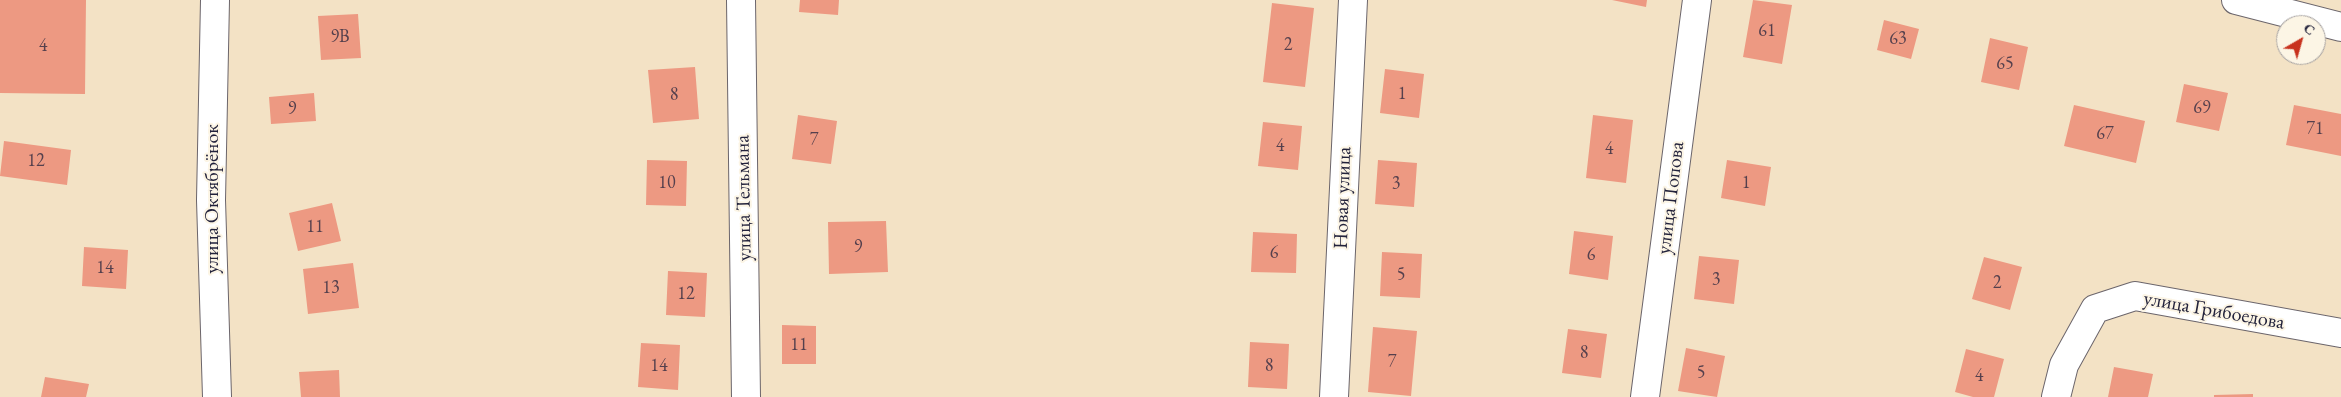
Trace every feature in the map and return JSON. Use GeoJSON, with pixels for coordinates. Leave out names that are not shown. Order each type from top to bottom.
{"type":"FeatureCollection","features":[{"type":"Feature","properties":{"kind":"street","name":"улица Октябрёнок"},"geometry":{"type":"LineString","coordinates":[[215,0],[212,200],[218,397]]}},
{"type":"Feature","properties":{"kind":"street","name":"улица Тельмана"},"geometry":{"type":"LineString","coordinates":[[741,0],[746,397]]}},
{"type":"Feature","properties":{"kind":"street","name":"Новая улица"},"geometry":{"type":"LineString","coordinates":[[1334,397],[1353,0]]}},
{"type":"Feature","properties":{"kind":"street","name":"улица Попова"},"geometry":{"type":"LineString","coordinates":[[1646,397],[1697,0]]}},
{"type":"Feature","properties":{"kind":"street"},"geometry":{"type":"LineString","coordinates":[[2236,0],[2341,27]]}},
{"type":"Feature","properties":{"kind":"street","name":"улица Грибоедова"},"geometry":{"type":"LineString","coordinates":[[2056,397],[2064,366],[2095,309],[2136,296],[2341,333]]}},
{"type":"Feature","properties":{"kind":"building"},"geometry":{"type":"Polygon","coordinates":[[[0,0],[86,0],[85,94],[0,93],[0,0]]]}},
{"type":"Feature","properties":{"kind":"building"},"geometry":{"type":"Polygon","coordinates":[[[800,0],[839,0],[838,15],[799,12],[800,0]]]}},
{"type":"Feature","properties":{"kind":"building"},"geometry":{"type":"Polygon","coordinates":[[[1612,0],[1647,0],[1646,7],[1612,0]]]}},
{"type":"Feature","properties":{"kind":"building"},"geometry":{"type":"Polygon","coordinates":[[[1753,0],[1792,5],[1782,64],[1743,57],[1753,0]]]}},
{"type":"Feature","properties":{"kind":"building"},"geometry":{"type":"Polygon","coordinates":[[[1272,3],[1314,8],[1305,87],[1263,82],[1272,3]]]}},
{"type":"Feature","properties":{"kind":"building"},"geometry":{"type":"Polygon","coordinates":[[[358,14],[361,58],[321,60],[318,16],[358,14]]]}},
{"type":"Feature","properties":{"kind":"building"},"geometry":{"type":"Polygon","coordinates":[[[1884,20],[1919,29],[1911,59],[1877,50],[1884,20]]]}},
{"type":"Feature","properties":{"kind":"building"},"geometry":{"type":"Polygon","coordinates":[[[1990,38],[2028,47],[2019,90],[1981,82],[1990,38]]]}},
{"type":"Feature","properties":{"kind":"building"},"geometry":{"type":"Polygon","coordinates":[[[695,67],[699,119],[653,123],[648,70],[695,67]]]}},
{"type":"Feature","properties":{"kind":"building"},"geometry":{"type":"Polygon","coordinates":[[[1385,69],[1424,74],[1419,118],[1380,113],[1385,69]]]}},
{"type":"Feature","properties":{"kind":"building"},"geometry":{"type":"Polygon","coordinates":[[[2184,84],[2228,93],[2219,131],[2176,122],[2184,84]]]}},
{"type":"Feature","properties":{"kind":"building"},"geometry":{"type":"Polygon","coordinates":[[[314,93],[316,121],[271,124],[269,97],[314,93]]]}},
{"type":"Feature","properties":{"kind":"building"},"geometry":{"type":"Polygon","coordinates":[[[2074,105],[2145,121],[2136,163],[2064,146],[2074,105]]]}},
{"type":"Feature","properties":{"kind":"building"},"geometry":{"type":"Polygon","coordinates":[[[2294,105],[2341,114],[2341,156],[2286,145],[2294,105]]]}},
{"type":"Feature","properties":{"kind":"building"},"geometry":{"type":"Polygon","coordinates":[[[798,115],[837,121],[831,164],[792,159],[798,115]]]}},
{"type":"Feature","properties":{"kind":"building"},"geometry":{"type":"Polygon","coordinates":[[[1593,115],[1633,120],[1626,183],[1586,178],[1593,115]]]}},
{"type":"Feature","properties":{"kind":"building"},"geometry":{"type":"Polygon","coordinates":[[[1263,122],[1302,126],[1298,170],[1258,166],[1263,122]]]}},
{"type":"Feature","properties":{"kind":"building"},"geometry":{"type":"Polygon","coordinates":[[[4,141],[71,150],[67,185],[0,176],[4,141]]]}},
{"type":"Feature","properties":{"kind":"building"},"geometry":{"type":"Polygon","coordinates":[[[647,160],[687,161],[686,206],[646,205],[647,160]]]}},
{"type":"Feature","properties":{"kind":"building"},"geometry":{"type":"Polygon","coordinates":[[[1378,160],[1417,163],[1414,207],[1375,204],[1378,160]]]}},
{"type":"Feature","properties":{"kind":"building"},"geometry":{"type":"Polygon","coordinates":[[[1727,160],[1771,167],[1765,206],[1721,198],[1727,160]]]}},
{"type":"Feature","properties":{"kind":"building"},"geometry":{"type":"Polygon","coordinates":[[[332,203],[341,241],[298,251],[289,213],[332,203]]]}},
{"type":"Feature","properties":{"kind":"building"},"geometry":{"type":"Polygon","coordinates":[[[886,221],[888,272],[829,274],[828,222],[886,221]]]}},
{"type":"Feature","properties":{"kind":"building"},"geometry":{"type":"Polygon","coordinates":[[[1574,231],[1613,236],[1608,280],[1569,274],[1574,231]]]}},
{"type":"Feature","properties":{"kind":"building"},"geometry":{"type":"Polygon","coordinates":[[[1253,232],[1297,234],[1296,273],[1251,272],[1253,232]]]}},
{"type":"Feature","properties":{"kind":"building"},"geometry":{"type":"Polygon","coordinates":[[[84,247],[128,250],[126,289],[82,286],[84,247]]]}},
{"type":"Feature","properties":{"kind":"building"},"geometry":{"type":"Polygon","coordinates":[[[1382,252],[1422,254],[1420,298],[1380,296],[1382,252]]]}},
{"type":"Feature","properties":{"kind":"building"},"geometry":{"type":"Polygon","coordinates":[[[1699,256],[1739,260],[1734,304],[1694,299],[1699,256]]]}},
{"type":"Feature","properties":{"kind":"building"},"geometry":{"type":"Polygon","coordinates":[[[1984,257],[2022,267],[2010,310],[1972,299],[1984,257]]]}},
{"type":"Feature","properties":{"kind":"building"},"geometry":{"type":"Polygon","coordinates":[[[353,263],[359,308],[308,314],[303,269],[353,263]]]}},
{"type":"Feature","properties":{"kind":"building"},"geometry":{"type":"Polygon","coordinates":[[[668,271],[707,273],[705,317],[666,315],[668,271]]]}},
{"type":"Feature","properties":{"kind":"building"},"geometry":{"type":"Polygon","coordinates":[[[782,325],[816,326],[816,364],[782,364],[782,325]]]}},
{"type":"Feature","properties":{"kind":"building"},"geometry":{"type":"Polygon","coordinates":[[[1373,327],[1417,331],[1411,396],[1368,392],[1373,327]]]}},
{"type":"Feature","properties":{"kind":"building"},"geometry":{"type":"Polygon","coordinates":[[[1568,329],[1607,334],[1601,378],[1562,373],[1568,329]]]}},
{"type":"Feature","properties":{"kind":"building"},"geometry":{"type":"Polygon","coordinates":[[[1250,342],[1289,344],[1287,389],[1248,387],[1250,342]]]}},
{"type":"Feature","properties":{"kind":"building"},"geometry":{"type":"Polygon","coordinates":[[[641,343],[680,345],[678,390],[638,387],[641,343]]]}},
{"type":"Feature","properties":{"kind":"building"},"geometry":{"type":"Polygon","coordinates":[[[1686,348],[1725,356],[1717,397],[1678,391],[1686,348]]]}},
{"type":"Feature","properties":{"kind":"building"},"geometry":{"type":"Polygon","coordinates":[[[1966,349],[2004,359],[1994,397],[1973,397],[1955,392],[1966,349]]]}},
{"type":"Feature","properties":{"kind":"building"},"geometry":{"type":"Polygon","coordinates":[[[2114,367],[2153,374],[2148,397],[2108,397],[2114,367]]]}},
{"type":"Feature","properties":{"kind":"building"},"geometry":{"type":"Polygon","coordinates":[[[339,370],[340,397],[301,397],[299,372],[339,370]]]}},
{"type":"Feature","properties":{"kind":"building"},"geometry":{"type":"Polygon","coordinates":[[[45,377],[89,384],[86,397],[41,397],[45,377]]]}},
{"type":"Feature","properties":{"kind":"building"},"geometry":{"type":"Polygon","coordinates":[[[2253,394],[2253,397],[2214,397],[2214,395],[2253,394]]]}}]}
